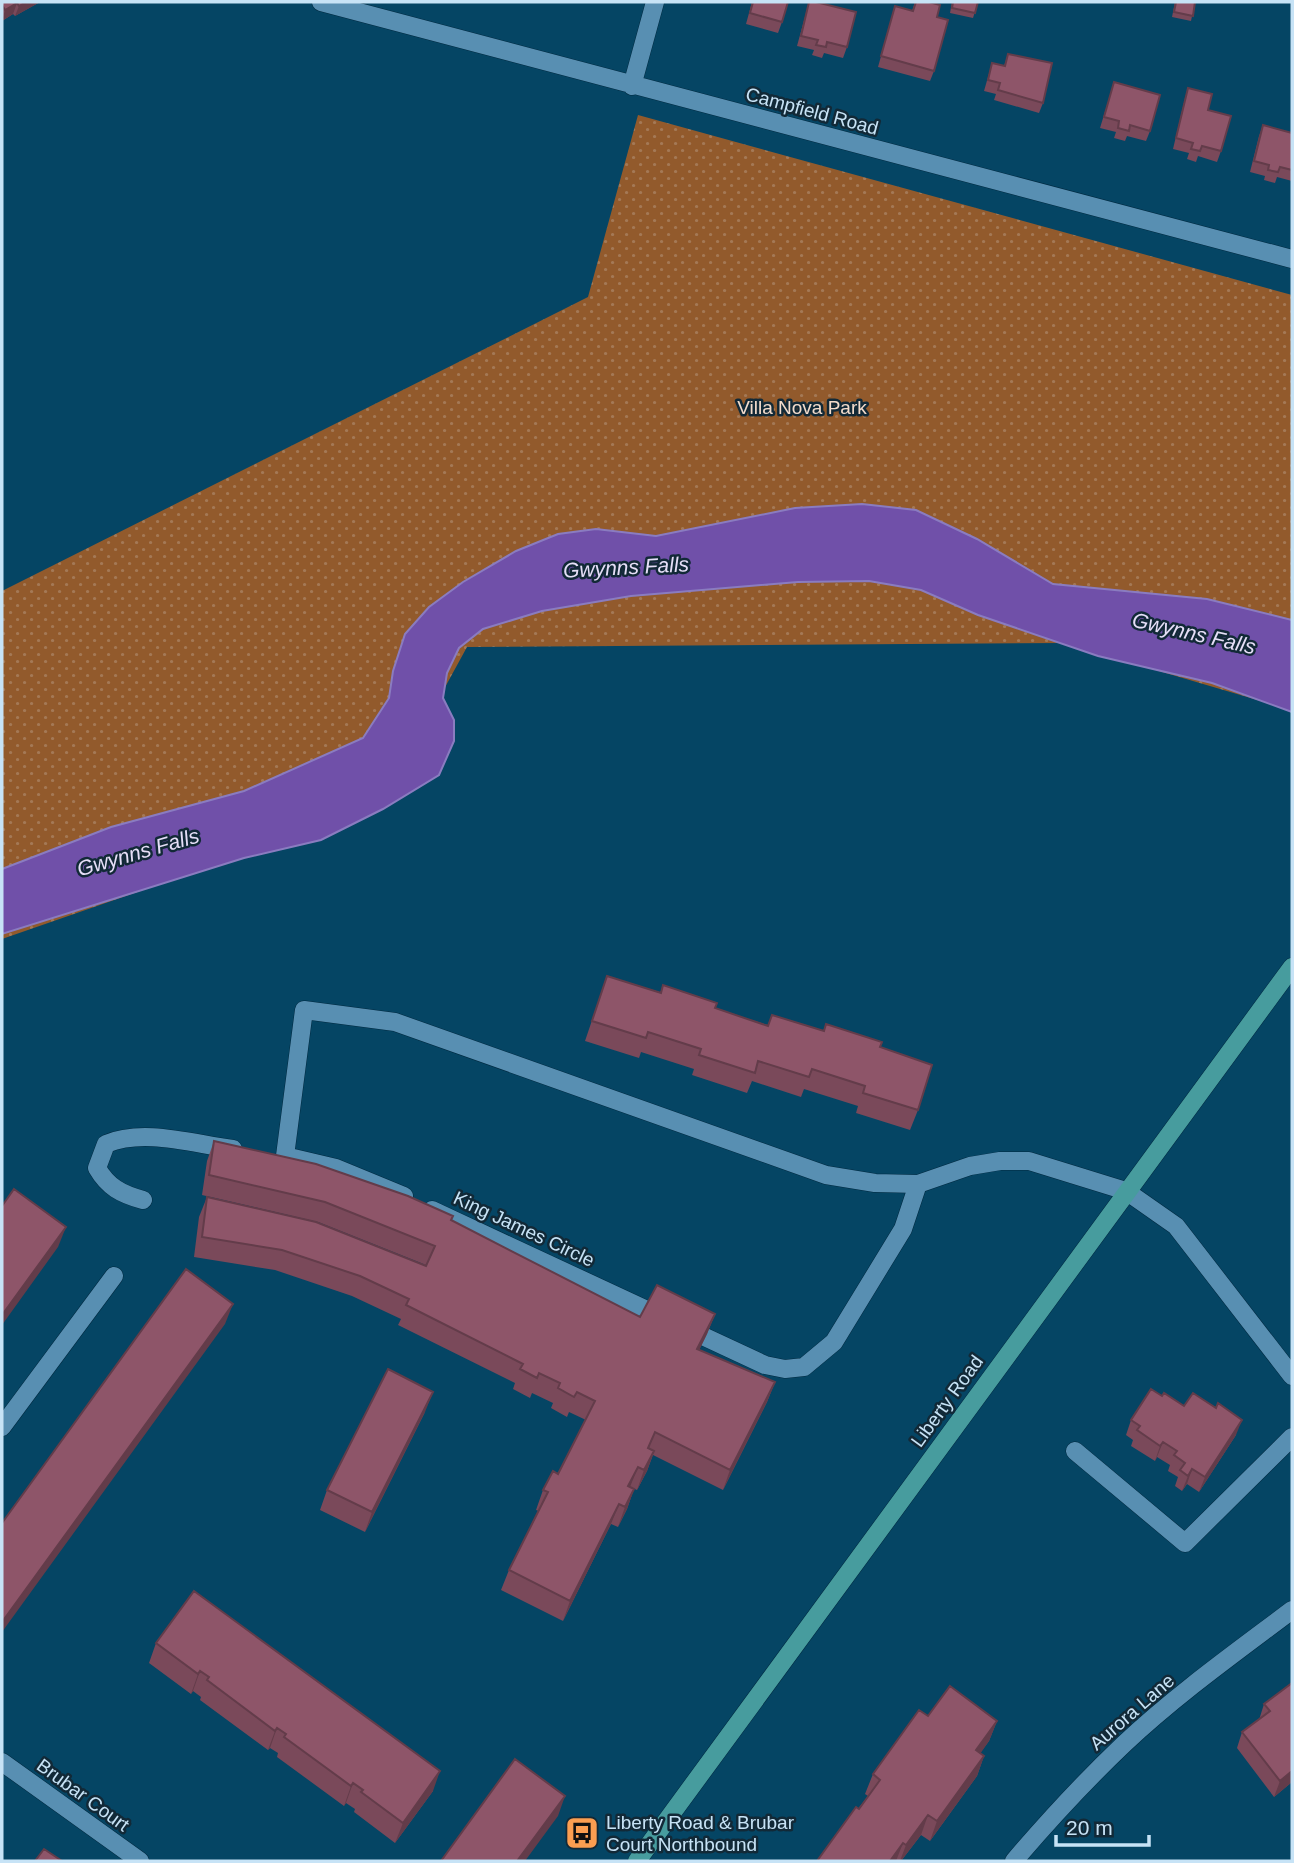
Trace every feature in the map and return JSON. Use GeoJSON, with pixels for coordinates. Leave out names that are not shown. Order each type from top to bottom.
{"type":"FeatureCollection","features":[{"type":"Feature","properties":{"kind":"main road","name":"Liberty Road"},"geometry":{"type":"LineString","coordinates":[[637,1861],[1292,967]]}},
{"type":"Feature","properties":{"kind":"street","name":"Campfield Road"},"geometry":{"type":"LineString","coordinates":[[321,2],[1292,259]]}},
{"type":"Feature","properties":{"kind":"street"},"geometry":{"type":"LineString","coordinates":[[632,86],[654,2]]}},
{"type":"Feature","properties":{"kind":"street","name":"King James Circle"},"geometry":{"type":"LineString","coordinates":[[918,1184],[903,1229],[834,1342],[804,1367],[785,1369],[765,1365],[387,1189],[336,1168],[278,1156],[304,1010],[395,1022],[826,1175],[875,1183],[918,1184],[970,1166],[1000,1161],[1029,1161],[1126,1191],[1176,1226],[1292,1376]]}},
{"type":"Feature","properties":{"kind":"street"},"geometry":{"type":"LineString","coordinates":[[143,1200],[121,1194],[104,1181],[97,1168],[106,1144],[119,1139],[142,1137],[246,1151]]}},
{"type":"Feature","properties":{"kind":"street"},"geometry":{"type":"LineString","coordinates":[[2,1427],[114,1276]]}},
{"type":"Feature","properties":{"kind":"street"},"geometry":{"type":"LineString","coordinates":[[1074,1451],[1185,1543],[1292,1437]]}},
{"type":"Feature","properties":{"kind":"street","name":"Aurora Lane"},"geometry":{"type":"LineString","coordinates":[[1014,1861],[1065,1802],[1126,1742],[1207,1674],[1292,1610]]}},
{"type":"Feature","properties":{"kind":"street","name":"Brubar Court"},"geometry":{"type":"LineString","coordinates":[[2,1762],[140,1861]]}},
{"type":"Feature","properties":{"kind":"green space","name":"Villa Nova Park"},"geometry":{"type":"Polygon","coordinates":[[[638,115],[1292,295],[1292,679],[1271,704],[1064,643],[467,647],[379,808],[2,939],[2,591],[588,297],[638,115]]]}},
{"type":"Feature","properties":{"kind":"water","name":"Gwynns Falls"},"geometry":{"type":"Polygon","coordinates":[[[862,504],[916,510],[977,539],[1053,584],[1207,599],[1292,620],[1292,712],[1212,683],[1098,656],[978,615],[921,590],[869,581],[798,582],[631,596],[542,611],[483,629],[459,648],[447,673],[443,698],[454,720],[454,741],[439,775],[383,809],[321,840],[244,858],[2,934],[2,869],[111,827],[244,791],[363,738],[389,698],[393,671],[405,634],[429,607],[463,582],[516,551],[558,534],[596,529],[656,536],[795,508],[862,504]]]}},
{"type":"Feature","properties":{"kind":"building"},"geometry":{"type":"Polygon","coordinates":[[[2,2],[26,2],[19,6],[17,3],[5,10],[2,2]]]}},
{"type":"Feature","properties":{"kind":"building"},"geometry":{"type":"Polygon","coordinates":[[[753,2],[788,2],[782,22],[750,13],[753,2]]]}},
{"type":"Feature","properties":{"kind":"building"},"geometry":{"type":"Polygon","coordinates":[[[809,2],[856,12],[847,47],[827,42],[826,47],[816,45],[818,40],[801,36],[809,2]]]}},
{"type":"Feature","properties":{"kind":"building"},"geometry":{"type":"Polygon","coordinates":[[[916,2],[940,5],[937,17],[948,20],[934,71],[881,56],[895,6],[913,11],[916,2]]]}},
{"type":"Feature","properties":{"kind":"building"},"geometry":{"type":"Polygon","coordinates":[[[953,2],[978,2],[975,13],[952,8],[953,2]]]}},
{"type":"Feature","properties":{"kind":"building"},"geometry":{"type":"Polygon","coordinates":[[[1176,2],[1195,2],[1193,16],[1174,12],[1176,2]]]}},
{"type":"Feature","properties":{"kind":"building"},"geometry":{"type":"Polygon","coordinates":[[[1008,54],[1052,63],[1043,103],[998,90],[1000,83],[988,80],[992,63],[1005,66],[1008,54]]]}},
{"type":"Feature","properties":{"kind":"building"},"geometry":{"type":"Polygon","coordinates":[[[1114,82],[1160,95],[1150,131],[1130,125],[1129,131],[1118,128],[1119,121],[1104,117],[1114,82]]]}},
{"type":"Feature","properties":{"kind":"building"},"geometry":{"type":"Polygon","coordinates":[[[1188,88],[1212,94],[1208,110],[1231,116],[1221,151],[1202,146],[1200,151],[1191,149],[1193,143],[1176,138],[1188,88]]]}},
{"type":"Feature","properties":{"kind":"building"},"geometry":{"type":"Polygon","coordinates":[[[1263,125],[1292,133],[1292,170],[1280,167],[1278,172],[1268,170],[1269,165],[1254,161],[1263,125]]]}},
{"type":"Feature","properties":{"kind":"building"},"geometry":{"type":"Polygon","coordinates":[[[607,976],[661,993],[663,985],[717,1003],[715,1008],[768,1026],[772,1015],[824,1031],[826,1024],[882,1042],[880,1047],[932,1065],[918,1110],[863,1093],[865,1086],[812,1069],[809,1077],[758,1061],[755,1073],[699,1055],[701,1049],[648,1032],[646,1038],[592,1021],[607,976]]]}},
{"type":"Feature","properties":{"kind":"building"},"geometry":{"type":"Polygon","coordinates":[[[214,1141],[316,1164],[408,1196],[453,1216],[451,1220],[640,1317],[657,1285],[715,1314],[697,1349],[775,1382],[730,1470],[655,1432],[648,1448],[654,1451],[644,1470],[638,1467],[628,1486],[634,1489],[625,1507],[619,1504],[570,1601],[509,1570],[548,1492],[543,1490],[553,1471],[558,1474],[595,1401],[577,1392],[574,1397],[558,1388],[560,1383],[539,1373],[537,1378],[520,1369],[523,1364],[406,1305],[409,1299],[360,1276],[282,1250],[202,1237],[207,1197],[316,1222],[426,1266],[435,1246],[325,1202],[209,1175],[214,1141]]]}},
{"type":"Feature","properties":{"kind":"building"},"geometry":{"type":"Polygon","coordinates":[[[14,1189],[66,1227],[2,1315],[2,1206],[14,1189]]]}},
{"type":"Feature","properties":{"kind":"building"},"geometry":{"type":"Polygon","coordinates":[[[186,1269],[233,1304],[2,1622],[2,1523],[186,1269]]]}},
{"type":"Feature","properties":{"kind":"building"},"geometry":{"type":"Polygon","coordinates":[[[388,1369],[433,1392],[372,1512],[327,1490],[388,1369]]]}},
{"type":"Feature","properties":{"kind":"building"},"geometry":{"type":"Polygon","coordinates":[[[1151,1389],[1162,1396],[1164,1393],[1184,1406],[1193,1393],[1216,1408],[1218,1403],[1242,1420],[1205,1477],[1192,1469],[1188,1476],[1180,1470],[1185,1463],[1174,1455],[1177,1451],[1163,1442],[1160,1446],[1137,1430],[1140,1426],[1131,1420],[1151,1389]]]}},
{"type":"Feature","properties":{"kind":"building"},"geometry":{"type":"Polygon","coordinates":[[[194,1591],[440,1771],[403,1823],[361,1792],[363,1790],[353,1783],[351,1786],[284,1737],[286,1734],[277,1728],[275,1731],[207,1680],[209,1677],[200,1671],[198,1674],[156,1643],[194,1591]]]}},
{"type":"Feature","properties":{"kind":"building"},"geometry":{"type":"Polygon","coordinates":[[[1292,1683],[1292,1771],[1280,1781],[1242,1732],[1270,1711],[1264,1704],[1292,1683]]]}},
{"type":"Feature","properties":{"kind":"building"},"geometry":{"type":"Polygon","coordinates":[[[950,1686],[997,1721],[976,1750],[984,1756],[937,1821],[928,1815],[906,1845],[903,1843],[890,1861],[817,1861],[856,1807],[859,1809],[880,1780],[873,1774],[919,1710],[928,1716],[950,1686]]]}},
{"type":"Feature","properties":{"kind":"building"},"geometry":{"type":"Polygon","coordinates":[[[515,1759],[565,1796],[517,1861],[441,1861],[515,1759]]]}},
{"type":"Feature","properties":{"kind":"building"},"geometry":{"type":"Polygon","coordinates":[[[44,1849],[62,1861],[35,1861],[44,1849]]]}},
{"type":"Feature","properties":{"kind":"place","name":"Liberty Road & Brubar Court Northbound"},"geometry":{"type":"Point","coordinates":[582,1833]}}]}
